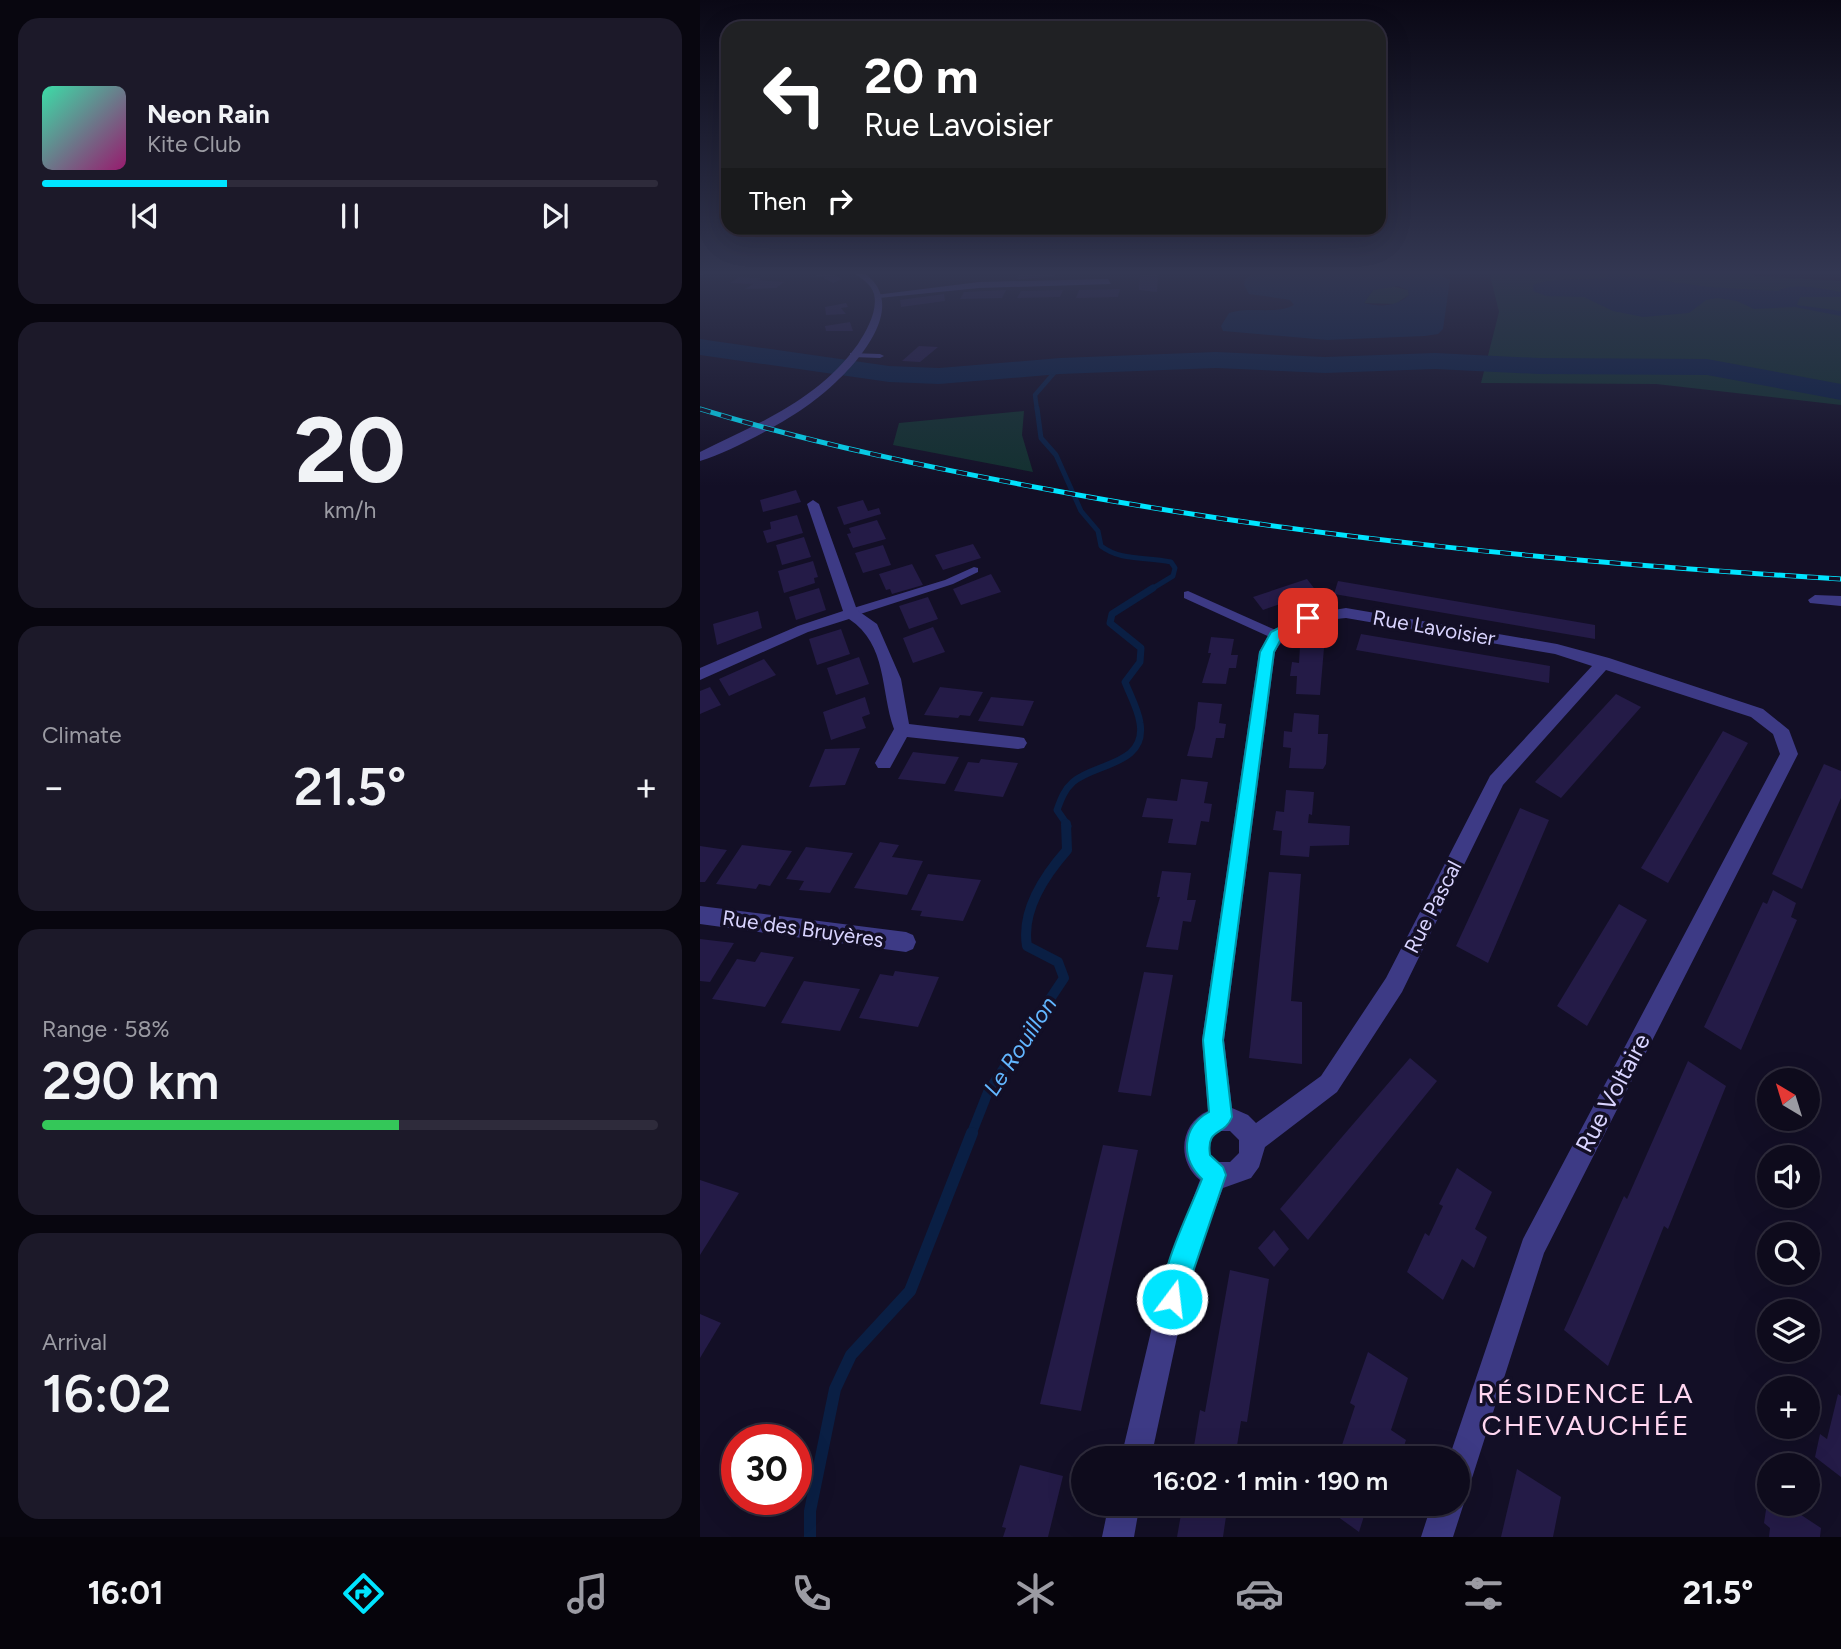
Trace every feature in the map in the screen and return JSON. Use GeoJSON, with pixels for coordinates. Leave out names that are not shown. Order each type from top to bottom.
{"type":"FeatureCollection","features":[{"type":"Feature","properties":{"kind":"street"},"geometry":{"type":"LineString","coordinates":[[700,457],[809,400],[862,343]]}},
{"type":"Feature","properties":{"kind":"street"},"geometry":{"type":"LineString","coordinates":[[813,504],[851,613],[872,627],[893,679],[898,717],[904,730]]}},
{"type":"Feature","properties":{"kind":"street"},"geometry":{"type":"LineString","coordinates":[[1815,600],[1841,601]]}},
{"type":"Feature","properties":{"kind":"street"},"geometry":{"type":"LineString","coordinates":[[700,674],[803,629],[851,613]]}},
{"type":"Feature","properties":{"kind":"street","name":"Rue Lavoisier"},"geometry":{"type":"LineString","coordinates":[[1276,635],[1308,618],[1346,613],[1557,649],[1757,713],[1777,726]]}},
{"type":"Feature","properties":{"kind":"street"},"geometry":{"type":"LineString","coordinates":[[1221,1117],[1213,1040],[1267,652],[1276,635]]}},
{"type":"Feature","properties":{"kind":"street","name":"Rue Pascal"},"geometry":{"type":"LineString","coordinates":[[1252,1141],[1329,1084],[1394,985],[1496,781],[1604,662]]}},
{"type":"Feature","properties":{"kind":"street","name":"Rue Voltaire"},"geometry":{"type":"LineString","coordinates":[[1467,1446],[1532,1248],[1789,754],[1788,739],[1777,726]]}},
{"type":"Feature","properties":{"kind":"street"},"geometry":{"type":"LineString","coordinates":[[904,730],[1018,743]]}},
{"type":"Feature","properties":{"kind":"street"},"geometry":{"type":"LineString","coordinates":[[884,764],[892,744],[904,730]]}},
{"type":"Feature","properties":{"kind":"street","name":"Rue des Bruyères"},"geometry":{"type":"LineString","coordinates":[[700,915],[906,942]]}},
{"type":"Feature","properties":{"kind":"street"},"geometry":{"type":"LineString","coordinates":[[1221,1117],[1238,1120],[1248,1131],[1252,1141],[1251,1150],[1240,1170],[1225,1177],[1215,1175],[1199,1160],[1197,1143],[1204,1127],[1221,1117]]}},
{"type":"Feature","properties":{"kind":"street"},"geometry":{"type":"LineString","coordinates":[[1139,1446],[1178,1272],[1215,1175]]}},
{"type":"Feature","properties":{"kind":"street"},"geometry":{"type":"LineString","coordinates":[[1118,1537],[1122,1516]]}},
{"type":"Feature","properties":{"kind":"street"},"geometry":{"type":"LineString","coordinates":[[1437,1537],[1444,1516]]}},
{"type":"Feature","properties":{"kind":"lane"},"geometry":{"type":"LineString","coordinates":[[852,356],[880,356]]}},
{"type":"Feature","properties":{"kind":"lane"},"geometry":{"type":"LineString","coordinates":[[851,613],[949,582],[974,569]]}},
{"type":"Feature","properties":{"kind":"lane"},"geometry":{"type":"LineString","coordinates":[[1188,595],[1276,635]]}},
{"type":"Feature","properties":{"kind":"green space"},"geometry":{"type":"Polygon","coordinates":[[[1491,343],[1841,343],[1841,405],[1656,384],[1481,383],[1491,343]]]}},
{"type":"Feature","properties":{"kind":"green space"},"geometry":{"type":"Polygon","coordinates":[[[1024,411],[1022,435],[1033,472],[893,445],[899,423],[1024,411]]]}},
{"type":"Feature","properties":{"kind":"building"},"geometry":{"type":"Polygon","coordinates":[[[919,346],[938,347],[920,362],[902,361],[919,346]]]}},
{"type":"Feature","properties":{"kind":"building"},"geometry":{"type":"Polygon","coordinates":[[[796,490],[801,502],[763,512],[760,500],[796,490]]]}},
{"type":"Feature","properties":{"kind":"building"},"geometry":{"type":"Polygon","coordinates":[[[863,500],[868,511],[879,508],[881,514],[844,525],[837,507],[863,500]]]}},
{"type":"Feature","properties":{"kind":"building"},"geometry":{"type":"Polygon","coordinates":[[[797,515],[803,533],[767,543],[763,531],[771,529],[770,522],[797,515]]]}},
{"type":"Feature","properties":{"kind":"building"},"geometry":{"type":"Polygon","coordinates":[[[877,520],[886,539],[853,548],[847,534],[851,533],[849,528],[877,520]]]}},
{"type":"Feature","properties":{"kind":"building"},"geometry":{"type":"Polygon","coordinates":[[[804,537],[811,557],[782,565],[776,545],[804,537]]]}},
{"type":"Feature","properties":{"kind":"building"},"geometry":{"type":"Polygon","coordinates":[[[973,544],[981,558],[943,570],[935,555],[973,544]]]}},
{"type":"Feature","properties":{"kind":"building"},"geometry":{"type":"Polygon","coordinates":[[[883,545],[891,565],[863,573],[855,553],[883,545]]]}},
{"type":"Feature","properties":{"kind":"building"},"geometry":{"type":"Polygon","coordinates":[[[813,561],[818,577],[814,578],[815,583],[784,593],[778,571],[813,561]]]}},
{"type":"Feature","properties":{"kind":"building"},"geometry":{"type":"Polygon","coordinates":[[[912,564],[923,585],[892,594],[890,589],[886,590],[879,574],[912,564]]]}},
{"type":"Feature","properties":{"kind":"building"},"geometry":{"type":"Polygon","coordinates":[[[991,574],[1001,592],[961,605],[953,589],[991,574]]]}},
{"type":"Feature","properties":{"kind":"building"},"geometry":{"type":"Polygon","coordinates":[[[1307,579],[1317,592],[1297,598],[1301,602],[1285,607],[1283,603],[1263,610],[1253,597],[1307,579]]]}},
{"type":"Feature","properties":{"kind":"building"},"geometry":{"type":"Polygon","coordinates":[[[1338,581],[1595,625],[1595,639],[1334,594],[1338,581]]]}},
{"type":"Feature","properties":{"kind":"building"},"geometry":{"type":"Polygon","coordinates":[[[819,588],[826,610],[796,620],[789,597],[819,588]]]}},
{"type":"Feature","properties":{"kind":"building"},"geometry":{"type":"Polygon","coordinates":[[[928,597],[938,619],[909,629],[899,606],[928,597]]]}},
{"type":"Feature","properties":{"kind":"building"},"geometry":{"type":"Polygon","coordinates":[[[758,611],[762,628],[717,645],[713,624],[758,611]]]}},
{"type":"Feature","properties":{"kind":"building"},"geometry":{"type":"Polygon","coordinates":[[[933,627],[945,652],[913,663],[903,638],[933,627]]]}},
{"type":"Feature","properties":{"kind":"building"},"geometry":{"type":"Polygon","coordinates":[[[841,629],[850,654],[817,665],[809,639],[841,629]]]}},
{"type":"Feature","properties":{"kind":"building"},"geometry":{"type":"Polygon","coordinates":[[[1361,634],[1550,666],[1549,683],[1356,650],[1361,634]]]}},
{"type":"Feature","properties":{"kind":"building"},"geometry":{"type":"Polygon","coordinates":[[[1211,637],[1234,639],[1231,655],[1238,655],[1236,668],[1229,668],[1226,684],[1202,683],[1211,653],[1208,653],[1211,637]]]}},
{"type":"Feature","properties":{"kind":"building"},"geometry":{"type":"Polygon","coordinates":[[[1300,646],[1324,648],[1320,695],[1296,694],[1297,676],[1290,676],[1292,662],[1299,663],[1300,646]]]}},
{"type":"Feature","properties":{"kind":"building"},"geometry":{"type":"Polygon","coordinates":[[[859,657],[869,684],[836,695],[827,668],[859,657]]]}},
{"type":"Feature","properties":{"kind":"building"},"geometry":{"type":"Polygon","coordinates":[[[764,659],[776,675],[729,696],[719,679],[764,659]]]}},
{"type":"Feature","properties":{"kind":"building"},"geometry":{"type":"Polygon","coordinates":[[[710,687],[721,705],[700,714],[700,691],[710,687]]]}},
{"type":"Feature","properties":{"kind":"building"},"geometry":{"type":"Polygon","coordinates":[[[940,687],[983,692],[970,716],[960,715],[958,718],[924,715],[940,687]]]}},
{"type":"Feature","properties":{"kind":"building"},"geometry":{"type":"Polygon","coordinates":[[[1616,694],[1641,707],[1561,798],[1535,782],[1616,694]]]}},
{"type":"Feature","properties":{"kind":"building"},"geometry":{"type":"Polygon","coordinates":[[[865,697],[870,714],[862,717],[866,728],[831,740],[823,712],[865,697]]]}},
{"type":"Feature","properties":{"kind":"building"},"geometry":{"type":"Polygon","coordinates":[[[991,697],[1034,701],[1023,726],[978,721],[991,697]]]}},
{"type":"Feature","properties":{"kind":"building"},"geometry":{"type":"Polygon","coordinates":[[[1198,702],[1222,704],[1219,723],[1226,724],[1224,738],[1216,738],[1212,758],[1187,756],[1195,728],[1198,702]]]}},
{"type":"Feature","properties":{"kind":"building"},"geometry":{"type":"Polygon","coordinates":[[[1294,713],[1319,715],[1318,734],[1328,734],[1326,764],[1323,769],[1289,768],[1291,748],[1283,747],[1284,731],[1292,732],[1294,713]]]}},
{"type":"Feature","properties":{"kind":"building"},"geometry":{"type":"Polygon","coordinates":[[[1723,731],[1748,743],[1668,883],[1641,868],[1723,731]]]}},
{"type":"Feature","properties":{"kind":"building"},"geometry":{"type":"Polygon","coordinates":[[[860,748],[845,785],[809,787],[825,749],[860,748]]]}},
{"type":"Feature","properties":{"kind":"building"},"geometry":{"type":"Polygon","coordinates":[[[913,752],[959,757],[945,784],[898,779],[913,752]]]}},
{"type":"Feature","properties":{"kind":"building"},"geometry":{"type":"Polygon","coordinates":[[[981,759],[1018,763],[1003,797],[954,791],[968,762],[979,763],[981,759]]]}},
{"type":"Feature","properties":{"kind":"building"},"geometry":{"type":"Polygon","coordinates":[[[1824,764],[1841,771],[1841,798],[1802,889],[1772,874],[1824,764]]]}},
{"type":"Feature","properties":{"kind":"building"},"geometry":{"type":"Polygon","coordinates":[[[1181,779],[1208,782],[1204,803],[1212,804],[1209,822],[1201,821],[1196,845],[1168,843],[1173,819],[1142,817],[1147,798],[1177,801],[1181,779]]]}},
{"type":"Feature","properties":{"kind":"building"},"geometry":{"type":"Polygon","coordinates":[[[1286,790],[1314,792],[1312,815],[1309,814],[1308,823],[1350,826],[1349,845],[1310,846],[1309,857],[1280,855],[1282,831],[1273,830],[1276,811],[1284,812],[1286,790]]]}},
{"type":"Feature","properties":{"kind":"building"},"geometry":{"type":"Polygon","coordinates":[[[1520,808],[1549,820],[1488,963],[1456,946],[1520,808]]]}},
{"type":"Feature","properties":{"kind":"building"},"geometry":{"type":"Polygon","coordinates":[[[880,842],[899,845],[892,857],[923,861],[907,895],[854,888],[880,842]]]}},
{"type":"Feature","properties":{"kind":"building"},"geometry":{"type":"Polygon","coordinates":[[[742,845],[792,851],[770,886],[759,884],[756,889],[716,884],[742,845]]]}},
{"type":"Feature","properties":{"kind":"building"},"geometry":{"type":"Polygon","coordinates":[[[700,846],[727,850],[705,882],[700,882],[700,846]]]}},
{"type":"Feature","properties":{"kind":"building"},"geometry":{"type":"Polygon","coordinates":[[[806,847],[853,853],[830,893],[799,890],[804,881],[786,879],[806,847]]]}},
{"type":"Feature","properties":{"kind":"building"},"geometry":{"type":"Polygon","coordinates":[[[1162,871],[1191,873],[1187,900],[1196,900],[1191,922],[1183,921],[1178,950],[1146,947],[1160,897],[1157,897],[1162,871]]]}},
{"type":"Feature","properties":{"kind":"building"},"geometry":{"type":"Polygon","coordinates":[[[1269,872],[1301,874],[1291,1001],[1302,1002],[1302,1064],[1249,1058],[1269,872]]]}},
{"type":"Feature","properties":{"kind":"building"},"geometry":{"type":"Polygon","coordinates":[[[928,874],[981,880],[963,921],[920,916],[922,911],[911,910],[928,874]]]}},
{"type":"Feature","properties":{"kind":"building"},"geometry":{"type":"Polygon","coordinates":[[[1773,890],[1796,903],[1791,917],[1797,920],[1741,1050],[1704,1027],[1763,902],[1767,904],[1773,890]]]}},
{"type":"Feature","properties":{"kind":"building"},"geometry":{"type":"Polygon","coordinates":[[[1619,904],[1647,920],[1587,1026],[1557,1006],[1619,904]]]}},
{"type":"Feature","properties":{"kind":"building"},"geometry":{"type":"Polygon","coordinates":[[[700,939],[734,943],[710,982],[700,981],[700,939]]]}},
{"type":"Feature","properties":{"kind":"building"},"geometry":{"type":"Polygon","coordinates":[[[761,952],[794,957],[765,1007],[712,999],[737,959],[755,962],[761,952]]]}},
{"type":"Feature","properties":{"kind":"building"},"geometry":{"type":"Polygon","coordinates":[[[895,971],[939,977],[918,1027],[859,1018],[880,974],[893,976],[895,971]]]}},
{"type":"Feature","properties":{"kind":"building"},"geometry":{"type":"Polygon","coordinates":[[[1144,972],[1173,975],[1151,1096],[1118,1092],[1144,972]]]}},
{"type":"Feature","properties":{"kind":"building"},"geometry":{"type":"Polygon","coordinates":[[[804,981],[860,989],[840,1031],[781,1023],[804,981]]]}},
{"type":"Feature","properties":{"kind":"building"},"geometry":{"type":"Polygon","coordinates":[[[1410,1058],[1437,1081],[1308,1240],[1280,1209],[1410,1058]]]}},
{"type":"Feature","properties":{"kind":"building"},"geometry":{"type":"Polygon","coordinates":[[[1688,1061],[1726,1086],[1668,1229],[1664,1226],[1608,1366],[1564,1330],[1624,1196],[1627,1199],[1688,1061]]]}},
{"type":"Feature","properties":{"kind":"building"},"geometry":{"type":"Polygon","coordinates":[[[1103,1145],[1138,1150],[1081,1411],[1040,1404],[1103,1145]]]}},
{"type":"Feature","properties":{"kind":"building"},"geometry":{"type":"Polygon","coordinates":[[[1457,1168],[1492,1192],[1475,1229],[1487,1237],[1474,1268],[1462,1259],[1443,1300],[1407,1272],[1425,1233],[1429,1236],[1443,1206],[1439,1204],[1457,1168]]]}},
{"type":"Feature","properties":{"kind":"building"},"geometry":{"type":"Polygon","coordinates":[[[700,1180],[739,1193],[700,1255],[700,1180]]]}},
{"type":"Feature","properties":{"kind":"building"},"geometry":{"type":"Polygon","coordinates":[[[1274,1230],[1289,1249],[1274,1267],[1258,1248],[1274,1230]]]}},
{"type":"Feature","properties":{"kind":"building"},"geometry":{"type":"Polygon","coordinates":[[[1230,1270],[1269,1279],[1247,1422],[1241,1421],[1237,1446],[1194,1446],[1200,1410],[1205,1412],[1230,1270]]]}},
{"type":"Feature","properties":{"kind":"building"},"geometry":{"type":"Polygon","coordinates":[[[700,1314],[721,1323],[700,1358],[700,1314]]]}},
{"type":"Feature","properties":{"kind":"building"},"geometry":{"type":"Polygon","coordinates":[[[1368,1352],[1408,1378],[1391,1430],[1406,1440],[1404,1446],[1342,1446],[1355,1406],[1350,1403],[1368,1352]]]}},
{"type":"Feature","properties":{"kind":"building"},"geometry":{"type":"Polygon","coordinates":[[[1838,1394],[1841,1396],[1841,1477],[1820,1461],[1820,1453],[1816,1453],[1820,1434],[1827,1439],[1838,1394]]]}},
{"type":"Feature","properties":{"kind":"building"},"geometry":{"type":"Polygon","coordinates":[[[1020,1465],[1063,1476],[1048,1537],[1003,1537],[1006,1528],[1002,1527],[1020,1465]]]}},
{"type":"Feature","properties":{"kind":"building"},"geometry":{"type":"Polygon","coordinates":[[[1517,1469],[1561,1497],[1553,1537],[1501,1537],[1517,1469]]]}},
{"type":"Feature","properties":{"kind":"building"},"geometry":{"type":"Polygon","coordinates":[[[1181,1516],[1226,1516],[1223,1537],[1177,1537],[1181,1516]]]}},
{"type":"Feature","properties":{"kind":"building"},"geometry":{"type":"Polygon","coordinates":[[[1337,1516],[1364,1516],[1359,1532],[1337,1516]]]}},
{"type":"Feature","properties":{"kind":"building"},"geometry":{"type":"Polygon","coordinates":[[[1765,1516],[1803,1516],[1821,1528],[1820,1537],[1769,1537],[1770,1528],[1764,1523],[1765,1516]]]}},
{"type":"Feature","properties":{"kind":"waterway"},"geometry":{"type":"LineString","coordinates":[[700,347],[889,374],[939,376],[1060,366],[1216,360],[1325,365],[1435,361],[1539,366],[1707,367],[1841,392]]}},
{"type":"Feature","properties":{"kind":"waterway","name":"Le Rouillon"},"geometry":{"type":"LineString","coordinates":[[1037,410],[1035,395],[1060,366]]}},
{"type":"Feature","properties":{"kind":"waterway","name":"Le Rouillon"},"geometry":{"type":"LineString","coordinates":[[1037,408],[1041,438],[1056,455],[1081,511],[1098,531],[1101,546],[1126,557],[1171,562],[1175,568],[1173,576],[1150,590]]}},
{"type":"Feature","properties":{"kind":"waterway","name":"Le Rouillon"},"geometry":{"type":"LineString","coordinates":[[1068,826],[1057,810],[1067,788],[1082,776],[1128,755],[1136,747],[1140,737],[1139,718],[1125,682],[1140,662],[1141,648],[1110,623],[1112,614],[1153,588]]}},
{"type":"Feature","properties":{"kind":"waterway","name":"Le Rouillon"},"geometry":{"type":"LineString","coordinates":[[971,1135],[988,1092],[1064,978],[1058,962],[1027,946],[1026,933],[1036,894],[1067,850],[1066,824]]}},
{"type":"Feature","properties":{"kind":"waterway","name":"Le Rouillon"},"geometry":{"type":"LineString","coordinates":[[810,1537],[810,1511],[835,1389],[851,1355],[910,1291],[972,1133]]}},
{"type":"Feature","properties":{"kind":"railway"},"geometry":{"type":"LineString","coordinates":[[700,409],[830,444],[918,464],[1051,490],[1247,522],[1543,557],[1841,579]]}},
{"type":"Feature","properties":{"kind":"district","name":"RÉSIDENCE LA CHEVAUCHÉE"},"geometry":{"type":"Point","coordinates":[1586,1409]}},
{"type":"Feature","properties":{"kind":"route"},"geometry":{"type":"LineString","coordinates":[[1172,1299],[1178,1272],[1215,1175],[1204,1169],[1197,1153],[1197,1143],[1204,1127],[1221,1117],[1213,1040],[1267,652],[1276,635],[1308,618]]}}]}
